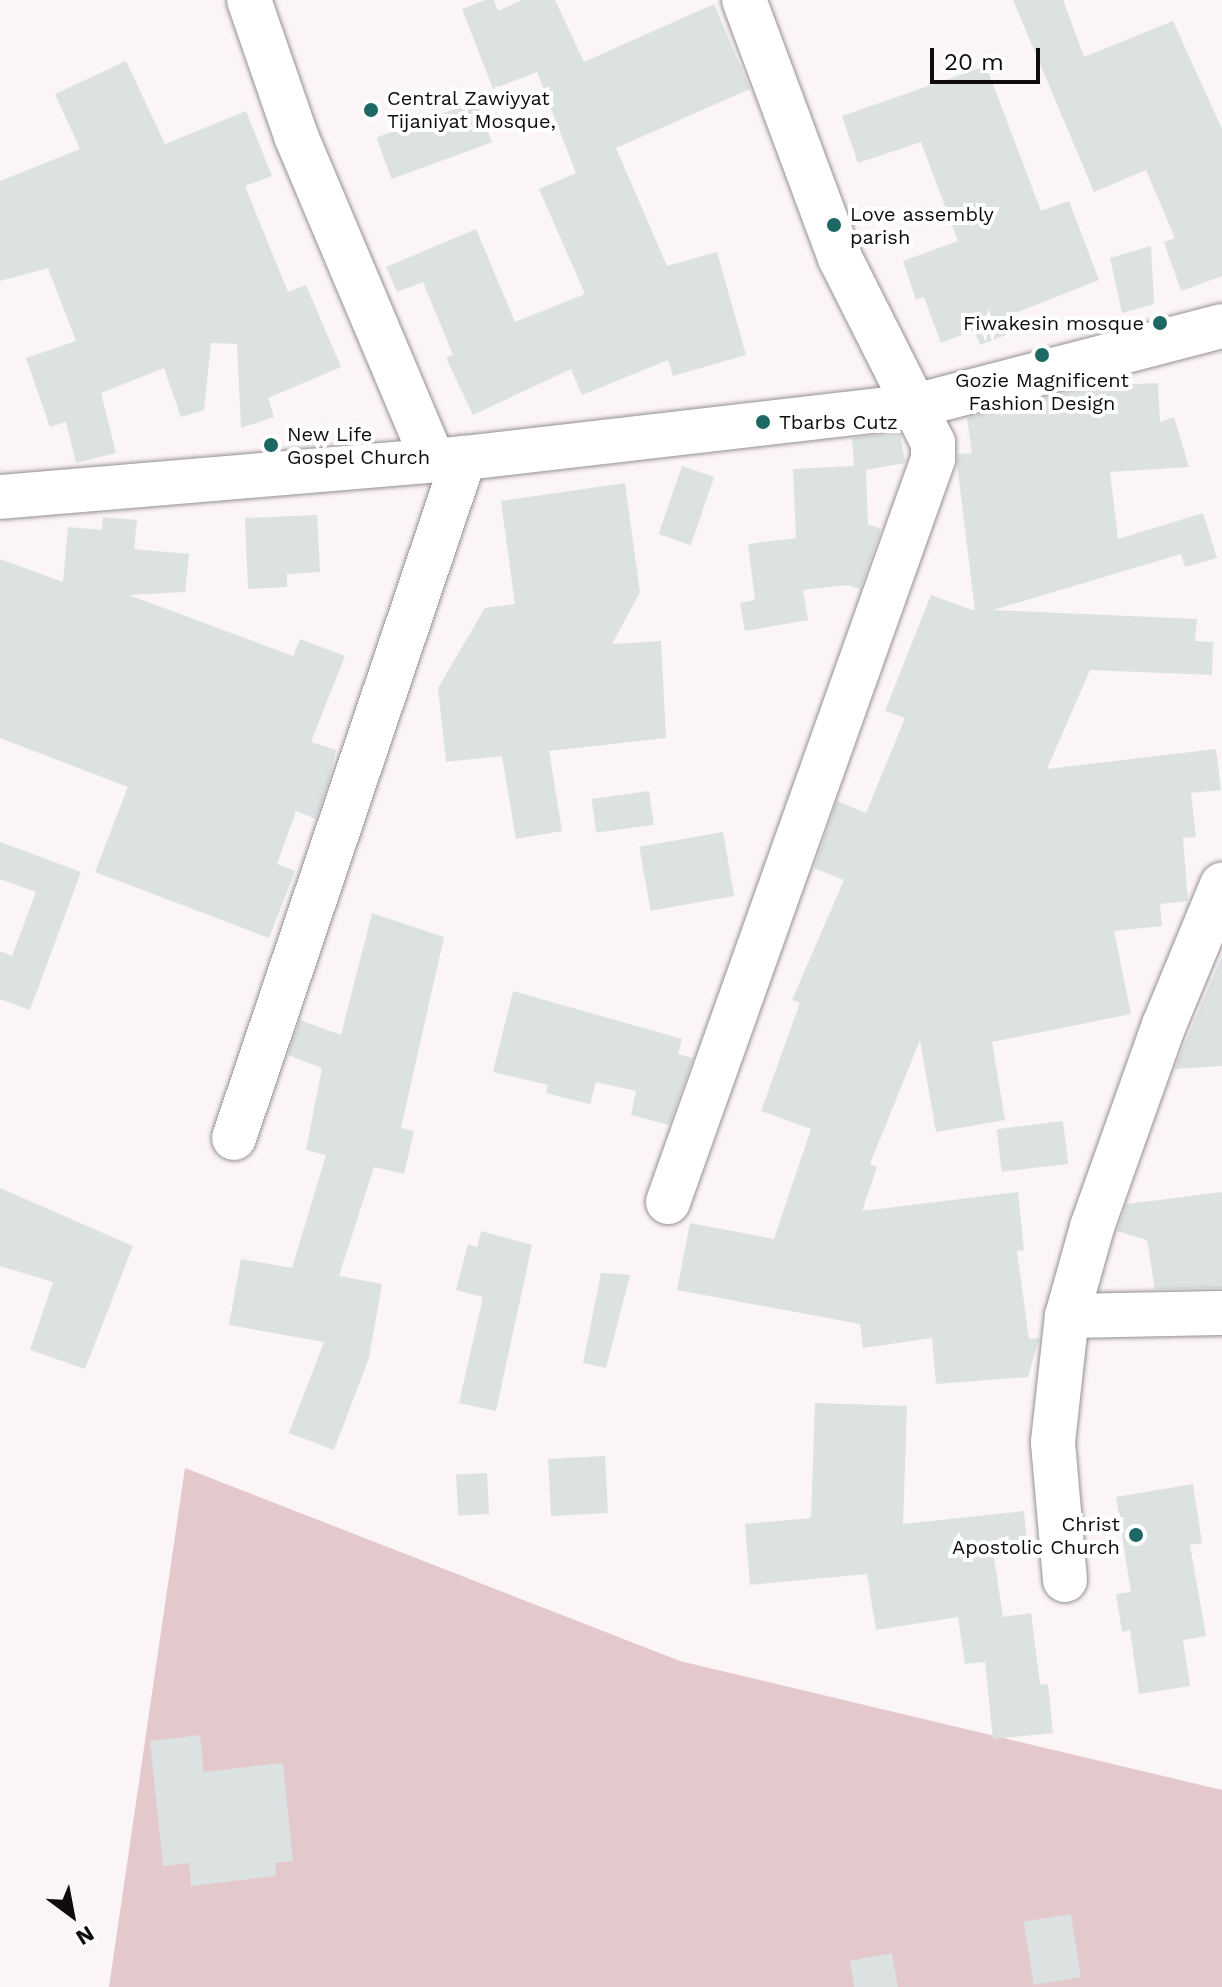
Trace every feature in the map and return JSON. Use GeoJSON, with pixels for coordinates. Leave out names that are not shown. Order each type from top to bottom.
{"type":"FeatureCollection","features":[{"type":"Feature","properties":{"kind":"street"},"geometry":{"type":"LineString","coordinates":[[234,1138],[449,459],[296,136],[249,0]]}},
{"type":"Feature","properties":{"kind":"street"},"geometry":{"type":"LineString","coordinates":[[668,1202],[891,571],[923,496],[933,443],[840,258],[744,0]]}},
{"type":"Feature","properties":{"kind":"street"},"geometry":{"type":"LineString","coordinates":[[0,497],[449,459],[915,406],[1222,326]]}},
{"type":"Feature","properties":{"kind":"street"},"geometry":{"type":"LineString","coordinates":[[1065,1580],[1053,1442],[1067,1316],[1097,1213],[1164,1025],[1222,885]]}},
{"type":"Feature","properties":{"kind":"street"},"geometry":{"type":"LineString","coordinates":[[1067,1316],[1222,1313]]}},
{"type":"Feature","properties":{"kind":"shaded area"},"geometry":{"type":"Polygon","coordinates":[[[185,1468],[680,1661],[1222,1790],[1222,1987],[109,1987],[185,1468]]]}},
{"type":"Feature","properties":{"kind":"building"},"geometry":{"type":"Polygon","coordinates":[[[485,0],[494,0],[498,11],[522,0],[555,0],[584,62],[714,4],[750,89],[616,148],[667,266],[717,252],[746,355],[673,376],[668,360],[582,395],[571,369],[473,415],[446,358],[453,355],[423,282],[397,292],[386,267],[476,229],[515,322],[585,294],[539,189],[576,173],[537,72],[493,89],[462,9],[485,0]]]}},
{"type":"Feature","properties":{"kind":"building"},"geometry":{"type":"Polygon","coordinates":[[[1013,0],[1063,0],[1084,57],[1173,21],[1222,129],[1222,276],[1181,291],[1164,242],[1175,238],[1146,170],[1094,192],[1013,0]]]}},
{"type":"Feature","properties":{"kind":"building"},"geometry":{"type":"Polygon","coordinates":[[[126,61],[165,144],[246,111],[272,176],[245,186],[288,292],[306,285],[341,367],[268,398],[274,417],[241,428],[237,344],[211,343],[204,410],[181,417],[164,368],[101,393],[116,453],[76,463],[66,422],[50,427],[26,358],[76,341],[48,268],[0,281],[0,181],[80,149],[55,94],[126,61]]]}},
{"type":"Feature","properties":{"kind":"building"},"geometry":{"type":"Polygon","coordinates":[[[986,66],[1041,211],[1069,201],[1099,280],[1000,319],[1006,335],[980,345],[974,330],[941,343],[924,297],[916,300],[903,261],[958,241],[921,142],[858,163],[842,116],[986,66]]]}},
{"type":"Feature","properties":{"kind":"building"},"geometry":{"type":"Polygon","coordinates":[[[477,101],[492,142],[392,179],[376,138],[477,101]]]}},
{"type":"Feature","properties":{"kind":"building"},"geometry":{"type":"Polygon","coordinates":[[[1151,246],[1154,304],[1122,313],[1110,258],[1151,246]]]}},
{"type":"Feature","properties":{"kind":"building"},"geometry":{"type":"Polygon","coordinates":[[[1158,383],[1160,422],[1174,417],[1189,467],[1110,472],[1118,539],[1203,513],[1217,558],[1185,567],[1181,554],[993,610],[1197,619],[1195,641],[1213,642],[1212,675],[1090,670],[1047,769],[1216,749],[1221,790],[1191,793],[1196,837],[1183,838],[1188,901],[1160,904],[1162,926],[1114,931],[1131,1014],[992,1042],[1005,1120],[936,1132],[920,1040],[870,1164],[877,1167],[862,1211],[1018,1192],[1024,1250],[1017,1251],[1029,1339],[1039,1338],[1028,1377],[936,1384],[932,1338],[863,1348],[860,1324],[677,1290],[690,1223],[774,1239],[811,1129],[761,1111],[800,1003],[792,1000],[844,880],[814,868],[837,801],[866,813],[905,718],[885,711],[931,595],[975,611],[957,464],[958,454],[972,453],[967,418],[1090,386],[1158,383]]]}},
{"type":"Feature","properties":{"kind":"building"},"geometry":{"type":"Polygon","coordinates":[[[900,433],[905,463],[866,470],[868,524],[881,529],[860,589],[848,585],[803,590],[808,620],[745,631],[740,603],[755,600],[748,544],[796,538],[793,469],[854,466],[852,438],[900,433]]]}},
{"type":"Feature","properties":{"kind":"building"},"geometry":{"type":"Polygon","coordinates":[[[682,466],[714,477],[691,545],[659,534],[682,466]]]}},
{"type":"Feature","properties":{"kind":"building"},"geometry":{"type":"Polygon","coordinates":[[[625,483],[640,592],[612,644],[661,641],[666,738],[549,751],[562,831],[516,839],[502,756],[446,762],[438,688],[485,608],[515,604],[501,501],[625,483]]]}},
{"type":"Feature","properties":{"kind":"building"},"geometry":{"type":"Polygon","coordinates":[[[317,515],[320,572],[287,574],[287,587],[248,589],[245,518],[317,515]]]}},
{"type":"Feature","properties":{"kind":"building"},"geometry":{"type":"Polygon","coordinates":[[[103,517],[137,520],[134,549],[189,554],[185,592],[129,595],[293,656],[300,639],[345,656],[311,742],[336,750],[329,780],[316,819],[296,811],[277,864],[295,871],[269,938],[95,872],[128,787],[0,738],[0,559],[63,582],[68,527],[102,530],[103,517]]]}},
{"type":"Feature","properties":{"kind":"building"},"geometry":{"type":"Polygon","coordinates":[[[649,791],[654,825],[596,833],[592,799],[649,791]]]}},
{"type":"Feature","properties":{"kind":"building"},"geometry":{"type":"Polygon","coordinates":[[[723,832],[734,896],[651,911],[639,847],[723,832]]]}},
{"type":"Feature","properties":{"kind":"building"},"geometry":{"type":"Polygon","coordinates":[[[0,842],[81,872],[30,1010],[0,999],[0,951],[12,956],[36,892],[0,879],[0,842]]]}},
{"type":"Feature","properties":{"kind":"building"},"geometry":{"type":"Polygon","coordinates":[[[372,913],[444,937],[401,1128],[414,1131],[404,1174],[374,1167],[339,1276],[382,1284],[369,1358],[334,1450],[289,1433],[324,1342],[229,1325],[241,1259],[292,1268],[326,1155],[306,1150],[322,1068],[288,1055],[300,1020],[341,1035],[372,913]]]}},
{"type":"Feature","properties":{"kind":"building"},"geometry":{"type":"Polygon","coordinates":[[[1222,956],[1222,1066],[1175,1069],[1180,1055],[1222,956]]]}},
{"type":"Feature","properties":{"kind":"building"},"geometry":{"type":"Polygon","coordinates":[[[513,991],[682,1039],[678,1054],[693,1058],[669,1125],[631,1115],[636,1091],[596,1082],[590,1104],[546,1093],[548,1085],[493,1072],[513,991]]]}},
{"type":"Feature","properties":{"kind":"building"},"geometry":{"type":"Polygon","coordinates":[[[1063,1121],[1068,1164],[1002,1172],[996,1129],[1063,1121]]]}},
{"type":"Feature","properties":{"kind":"building"},"geometry":{"type":"Polygon","coordinates":[[[0,1188],[133,1246],[85,1369],[30,1350],[53,1282],[0,1266],[0,1188]]]}},
{"type":"Feature","properties":{"kind":"building"},"geometry":{"type":"Polygon","coordinates":[[[1222,1192],[1222,1288],[1155,1289],[1147,1240],[1117,1231],[1127,1204],[1222,1192]]]}},
{"type":"Feature","properties":{"kind":"building"},"geometry":{"type":"Polygon","coordinates":[[[481,1231],[532,1245],[496,1411],[459,1403],[483,1297],[456,1290],[468,1244],[477,1247],[481,1231]]]}},
{"type":"Feature","properties":{"kind":"building"},"geometry":{"type":"Polygon","coordinates":[[[601,1273],[630,1275],[606,1368],[583,1363],[601,1273]]]}},
{"type":"Feature","properties":{"kind":"building"},"geometry":{"type":"Polygon","coordinates":[[[815,1403],[907,1406],[903,1524],[1024,1511],[1028,1553],[994,1557],[1003,1617],[1031,1613],[1040,1685],[1048,1684],[1053,1733],[993,1739],[985,1662],[965,1664],[958,1617],[876,1630],[867,1574],[750,1585],[745,1524],[811,1518],[815,1403]]]}},
{"type":"Feature","properties":{"kind":"building"},"geometry":{"type":"Polygon","coordinates":[[[605,1456],[608,1513],[551,1516],[548,1459],[605,1456]]]}},
{"type":"Feature","properties":{"kind":"building"},"geometry":{"type":"Polygon","coordinates":[[[487,1473],[489,1514],[458,1516],[456,1475],[487,1473]]]}},
{"type":"Feature","properties":{"kind":"building"},"geometry":{"type":"Polygon","coordinates":[[[1193,1484],[1202,1543],[1190,1545],[1206,1636],[1183,1640],[1190,1686],[1139,1694],[1130,1630],[1122,1632],[1116,1594],[1131,1592],[1116,1497],[1193,1484]]]}},
{"type":"Feature","properties":{"kind":"building"},"geometry":{"type":"Polygon","coordinates":[[[200,1735],[204,1772],[283,1763],[293,1861],[275,1863],[276,1876],[191,1886],[189,1863],[163,1866],[150,1741],[200,1735]]]}},
{"type":"Feature","properties":{"kind":"building"},"geometry":{"type":"Polygon","coordinates":[[[1071,1914],[1081,1977],[1034,1985],[1024,1922],[1071,1914]]]}},
{"type":"Feature","properties":{"kind":"building"},"geometry":{"type":"Polygon","coordinates":[[[892,1953],[898,1987],[854,1987],[850,1961],[892,1953]]]}},
{"type":"Feature","properties":{"kind":"place","name":"Central Zawiyyat Tijaniyat Mosque,"},"geometry":{"type":"Point","coordinates":[371,110]}},
{"type":"Feature","properties":{"kind":"place","name":"Love assembly parish"},"geometry":{"type":"Point","coordinates":[834,225]}},
{"type":"Feature","properties":{"kind":"place","name":"Fiwakesin mosque"},"geometry":{"type":"Point","coordinates":[1160,323]}},
{"type":"Feature","properties":{"kind":"place","name":"Gozie Magnificent Fashion Design"},"geometry":{"type":"Point","coordinates":[1042,355]}},
{"type":"Feature","properties":{"kind":"place","name":"Tbarbs Cutz"},"geometry":{"type":"Point","coordinates":[763,422]}},
{"type":"Feature","properties":{"kind":"place","name":"New Life Gospel Church"},"geometry":{"type":"Point","coordinates":[271,445]}},
{"type":"Feature","properties":{"kind":"place","name":"Christ Apostolic Church"},"geometry":{"type":"Point","coordinates":[1136,1535]}}]}
